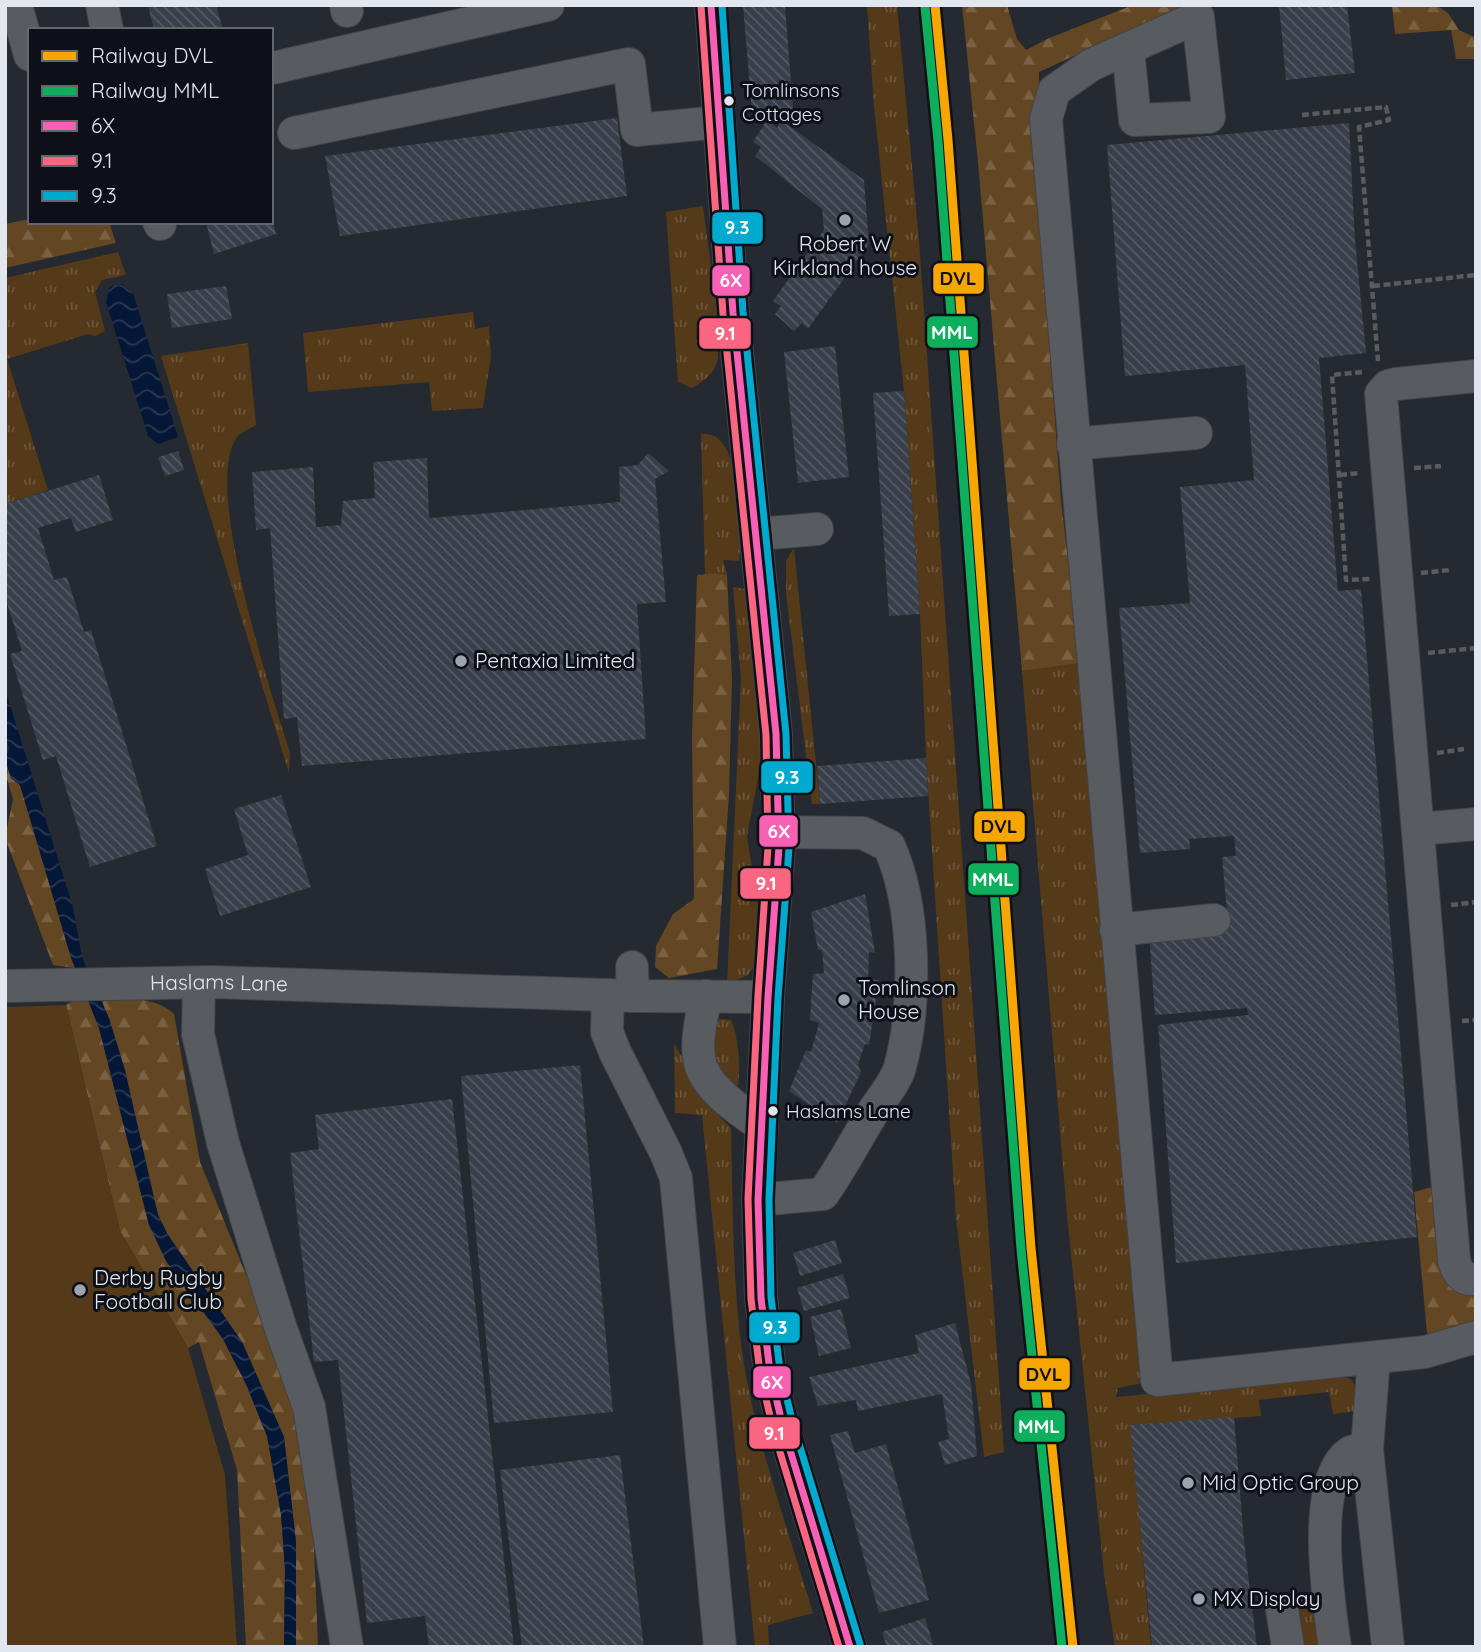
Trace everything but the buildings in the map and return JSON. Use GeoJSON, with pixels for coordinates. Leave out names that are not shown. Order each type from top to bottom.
{"type":"FeatureCollection","features":[{"type":"Feature","properties":{"kind":"street"},"geometry":{"type":"LineString","coordinates":[[16,5],[28,48]]}},
{"type":"Feature","properties":{"kind":"street"},"geometry":{"type":"LineString","coordinates":[[102,5],[107,28]]}},
{"type":"Feature","properties":{"kind":"street"},"geometry":{"type":"LineString","coordinates":[[273,68],[548,5]]}},
{"type":"Feature","properties":{"kind":"street"},"geometry":{"type":"LineString","coordinates":[[711,5],[733,313],[776,734],[779,832],[758,1200],[761,1298],[770,1372],[783,1427],[850,1647]]}},
{"type":"Feature","properties":{"kind":"street"},"geometry":{"type":"LineString","coordinates":[[1128,49],[1091,65],[1054,90],[1046,119],[1157,1380],[1425,1352],[1476,1337]]}},
{"type":"Feature","properties":{"kind":"street"},"geometry":{"type":"LineString","coordinates":[[294,133],[628,64],[638,131],[719,122]]}},
{"type":"Feature","properties":{"kind":"street"},"geometry":{"type":"LineString","coordinates":[[1476,376],[1396,384],[1388,386],[1381,394],[1454,1259],[1463,1277],[1476,1279]]}},
{"type":"Feature","properties":{"kind":"street"},"geometry":{"type":"LineString","coordinates":[[1073,444],[1196,433]]}},
{"type":"Feature","properties":{"kind":"street"},"geometry":{"type":"LineString","coordinates":[[757,534],[817,529]]}},
{"type":"Feature","properties":{"kind":"street"},"geometry":{"type":"LineString","coordinates":[[1419,829],[1476,824]]}},
{"type":"Feature","properties":{"kind":"street"},"geometry":{"type":"LineString","coordinates":[[758,1200],[822,1194],[900,1069],[911,1001],[912,972],[905,903],[896,861],[889,846],[863,834],[779,832]]}},
{"type":"Feature","properties":{"kind":"street"},"geometry":{"type":"LineString","coordinates":[[1116,930],[1214,920]]}},
{"type":"Feature","properties":{"kind":"street","name":"Haslams Lane"},"geometry":{"type":"LineString","coordinates":[[18,987],[226,983],[625,986],[706,996],[768,997]]}},
{"type":"Feature","properties":{"kind":"street"},"geometry":{"type":"LineString","coordinates":[[199,984],[198,1034],[223,1143],[281,1329],[309,1407],[346,1647]]}},
{"type":"Feature","properties":{"kind":"street"},"geometry":{"type":"LineString","coordinates":[[625,986],[607,1032],[676,1178],[720,1647]]}},
{"type":"Feature","properties":{"kind":"street"},"geometry":{"type":"LineString","coordinates":[[706,996],[700,1029],[699,1059],[710,1080],[726,1098],[762,1126]]}},
{"type":"Feature","properties":{"kind":"street"},"geometry":{"type":"LineString","coordinates":[[1374,1358],[1367,1449],[1388,1647]]}},
{"type":"Feature","properties":{"kind":"street"},"geometry":{"type":"LineString","coordinates":[[1335,1647],[1324,1538],[1326,1512],[1330,1490],[1339,1467],[1351,1452],[1367,1449]]}},
{"type":"Feature","properties":{"kind":"street"},"geometry":{"type":"LineString","coordinates":[[1282,1609],[1288,1647]]}},
{"type":"Feature","properties":{"kind":"path"},"geometry":{"type":"LineString","coordinates":[[1373,286],[1476,275]]}},
{"type":"Feature","properties":{"kind":"green space"},"geometry":{"type":"Polygon","coordinates":[[[867,5],[897,5],[919,241],[1004,1452],[984,1457],[956,1218],[904,391],[874,107],[867,5]]]}},
{"type":"Feature","properties":{"kind":"green space"},"geometry":{"type":"Polygon","coordinates":[[[962,5],[1007,5],[1017,39],[1026,50],[1133,5],[1185,5],[1039,72],[1038,190],[1061,500],[1080,663],[1022,671],[978,162],[962,5]]]}},
{"type":"Feature","properties":{"kind":"green space"},"geometry":{"type":"Polygon","coordinates":[[[1392,5],[1436,5],[1448,13],[1459,30],[1476,38],[1476,59],[1456,59],[1451,30],[1395,34],[1392,5]]]}},
{"type":"Feature","properties":{"kind":"green space"},"geometry":{"type":"Polygon","coordinates":[[[703,206],[718,354],[712,372],[692,388],[678,382],[666,212],[703,206]]]}},
{"type":"Feature","properties":{"kind":"green space"},"geometry":{"type":"Polygon","coordinates":[[[28,219],[28,224],[110,224],[116,243],[5,268],[5,224],[28,219]]]}},
{"type":"Feature","properties":{"kind":"green space"},"geometry":{"type":"Polygon","coordinates":[[[118,252],[126,275],[102,280],[95,292],[105,331],[7,359],[48,490],[5,504],[5,278],[118,252]]]}},
{"type":"Feature","properties":{"kind":"green space"},"geometry":{"type":"Polygon","coordinates":[[[473,312],[475,329],[489,326],[491,356],[483,408],[432,411],[429,382],[308,392],[303,333],[473,312]]]}},
{"type":"Feature","properties":{"kind":"green space"},"geometry":{"type":"Polygon","coordinates":[[[248,343],[256,425],[238,436],[229,460],[228,497],[233,542],[243,591],[290,753],[289,773],[161,356],[248,343]]]}},
{"type":"Feature","properties":{"kind":"green space"},"geometry":{"type":"Polygon","coordinates":[[[701,434],[714,436],[724,445],[730,457],[737,488],[739,561],[723,560],[727,575],[705,574],[701,434]]]}},
{"type":"Feature","properties":{"kind":"green space"},"geometry":{"type":"Polygon","coordinates":[[[794,548],[820,804],[812,804],[786,593],[786,561],[794,548]]]}},
{"type":"Feature","properties":{"kind":"green space"},"geometry":{"type":"Polygon","coordinates":[[[697,575],[727,575],[732,679],[729,795],[717,969],[669,978],[655,967],[656,946],[673,914],[694,899],[692,737],[697,575]]]}},
{"type":"Feature","properties":{"kind":"green space"},"geometry":{"type":"Polygon","coordinates":[[[733,587],[745,589],[754,611],[761,762],[747,836],[758,907],[754,967],[748,975],[727,985],[741,678],[733,587]]]}},
{"type":"Feature","properties":{"kind":"green space"},"geometry":{"type":"Polygon","coordinates":[[[1080,663],[1157,1380],[1118,1388],[1116,1397],[1340,1376],[1351,1379],[1356,1387],[1356,1411],[1333,1414],[1329,1392],[1259,1400],[1261,1416],[1131,1426],[1151,1647],[1115,1647],[1104,1574],[1067,1215],[1022,671],[1080,663]]]}},
{"type":"Feature","properties":{"kind":"green space"},"geometry":{"type":"Polygon","coordinates":[[[5,759],[11,778],[20,785],[75,968],[53,965],[5,838],[13,799],[5,772],[5,759]]]}},
{"type":"Feature","properties":{"kind":"green space"},"geometry":{"type":"Polygon","coordinates":[[[85,993],[99,1028],[149,1225],[223,1339],[246,1384],[267,1436],[281,1514],[285,1569],[284,1647],[246,1647],[237,1470],[199,1342],[188,1348],[120,1231],[66,1005],[85,993]]]}},
{"type":"Feature","properties":{"kind":"green space"},"geometry":{"type":"Polygon","coordinates":[[[101,997],[149,1001],[174,1014],[200,1162],[269,1331],[296,1415],[314,1547],[318,1647],[296,1647],[296,1542],[284,1437],[242,1342],[168,1235],[158,1215],[101,997]]]}},
{"type":"Feature","properties":{"kind":"green space","name":"Derby Rugby Football Club"},"geometry":{"type":"Polygon","coordinates":[[[66,1005],[120,1231],[188,1348],[225,1475],[237,1647],[5,1647],[5,1007],[66,1005]]]}},
{"type":"Feature","properties":{"kind":"green space"},"geometry":{"type":"Polygon","coordinates":[[[720,1019],[731,1020],[736,1036],[739,1067],[736,1093],[712,1070],[711,1024],[720,1019]]]}},
{"type":"Feature","properties":{"kind":"green space"},"geometry":{"type":"Polygon","coordinates":[[[674,1043],[708,1104],[731,1128],[735,1268],[742,1352],[755,1418],[813,1613],[768,1625],[769,1647],[755,1647],[702,1115],[675,1113],[674,1043]]]}},
{"type":"Feature","properties":{"kind":"green space"},"geometry":{"type":"Polygon","coordinates":[[[1435,1186],[1476,1292],[1476,1323],[1432,1335],[1427,1333],[1414,1192],[1435,1186]]]}},
{"type":"Feature","properties":{"kind":"green space"},"geometry":{"type":"Polygon","coordinates":[[[1317,1598],[1324,1647],[1305,1647],[1298,1600],[1317,1598]]]}},
{"type":"Feature","properties":{"kind":"water"},"geometry":{"type":"Polygon","coordinates":[[[123,284],[133,293],[178,437],[158,444],[148,436],[106,302],[109,288],[123,284]]]}},
{"type":"Feature","properties":{"kind":"water"},"geometry":{"type":"Polygon","coordinates":[[[5,689],[73,907],[82,957],[109,1018],[125,1070],[158,1215],[168,1235],[242,1342],[284,1437],[296,1542],[296,1647],[284,1647],[285,1569],[281,1514],[267,1436],[246,1384],[223,1339],[166,1261],[149,1225],[99,1028],[71,958],[20,785],[11,778],[5,759],[9,749],[5,735],[5,689]]]}},
{"type":"Feature","properties":{"kind":"rail line","name":"DVL"},"geometry":{"type":"LineString","coordinates":[[935,5],[948,140],[1031,1248],[1073,1647]]}},
{"type":"Feature","properties":{"kind":"rail line","name":"MML"},"geometry":{"type":"LineString","coordinates":[[925,6],[938,141],[1021,1249],[1062,1647]]}},
{"type":"Feature","properties":{"kind":"transit line","name":"6X"},"geometry":{"type":"LineString","coordinates":[[711,5],[733,313],[776,734],[779,847],[758,1200],[761,1298],[770,1372],[783,1427],[850,1647]]}},
{"type":"Feature","properties":{"kind":"transit line","name":"9.3"},"geometry":{"type":"LineString","coordinates":[[722,5],[743,312],[786,734],[789,848],[778,998],[769,1200],[771,1297],[780,1370],[793,1424],[860,1644]]}},
{"type":"Feature","properties":{"kind":"transit line","name":"9.1"},"geometry":{"type":"LineString","coordinates":[[701,6],[723,314],[766,735],[768,847],[748,1199],[751,1299],[760,1373],[773,1429],[839,1647]]}},
{"type":"Feature","properties":{"kind":"place","name":"Tomlinsons Cottages"},"geometry":{"type":"Point","coordinates":[729,101]}},
{"type":"Feature","properties":{"kind":"place","name":"Robert W Kirkland house"},"geometry":{"type":"Point","coordinates":[845,220]}},
{"type":"Feature","properties":{"kind":"place","name":"Pentaxia Limited"},"geometry":{"type":"Point","coordinates":[461,661]}},
{"type":"Feature","properties":{"kind":"place","name":"Tomlinson House"},"geometry":{"type":"Point","coordinates":[844,1000]}},
{"type":"Feature","properties":{"kind":"place","name":"Haslams Lane"},"geometry":{"type":"Point","coordinates":[773,1111]}},
{"type":"Feature","properties":{"kind":"place","name":"Derby Rugby Football Club"},"geometry":{"type":"Point","coordinates":[80,1290]}},
{"type":"Feature","properties":{"kind":"place","name":"Mid Optic Group"},"geometry":{"type":"Point","coordinates":[1188,1483]}},
{"type":"Feature","properties":{"kind":"place","name":"MX Display"},"geometry":{"type":"Point","coordinates":[1199,1599]}}]}
